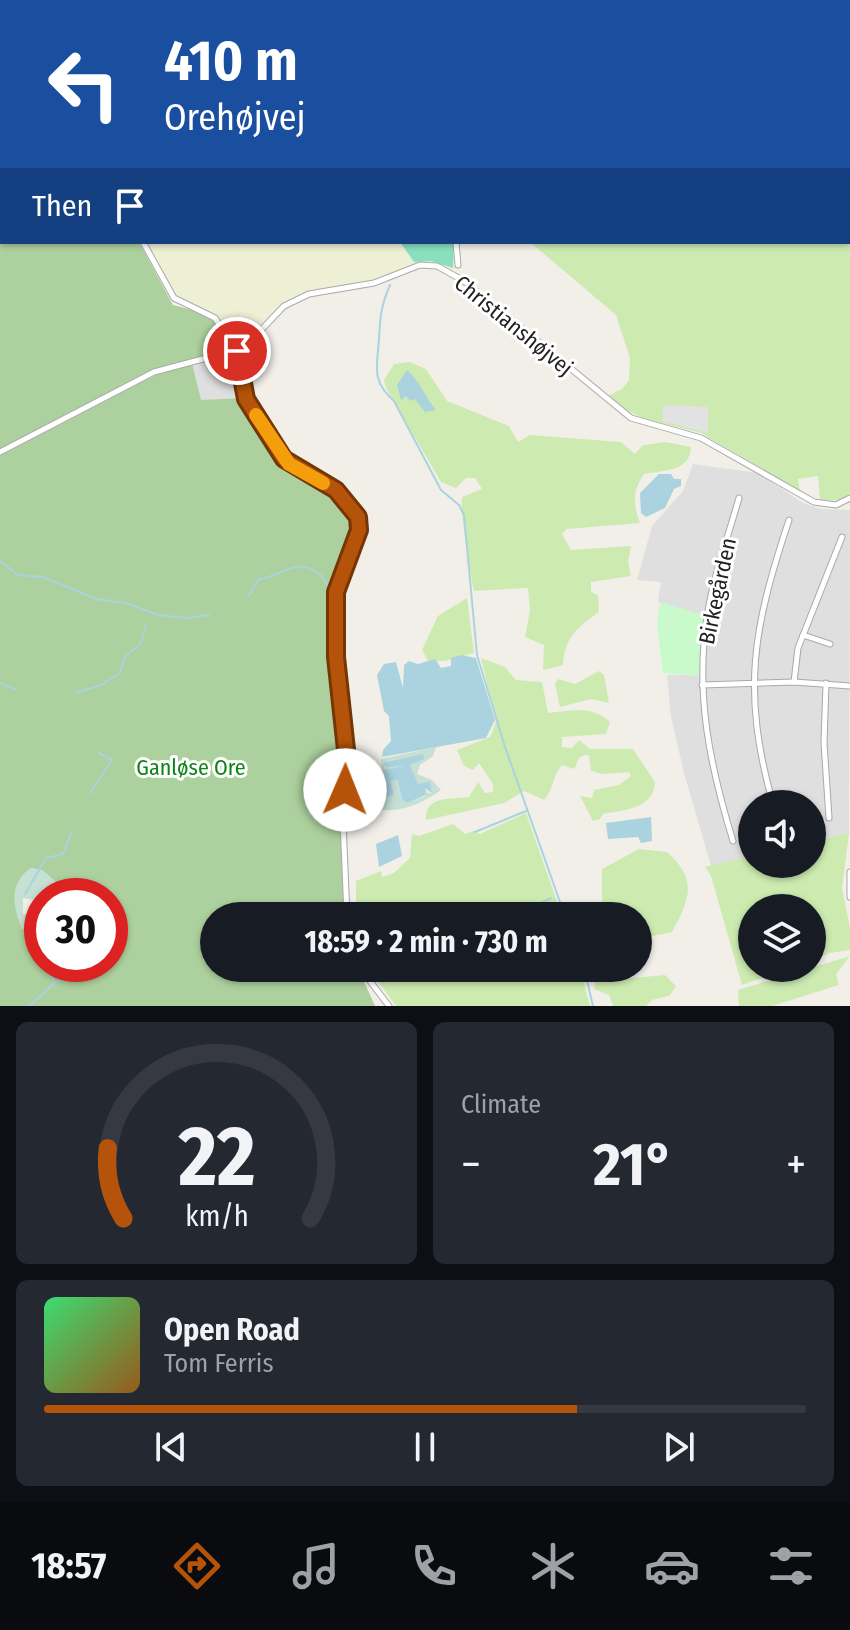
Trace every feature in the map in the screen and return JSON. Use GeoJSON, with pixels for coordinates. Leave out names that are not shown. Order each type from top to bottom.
{"type":"FeatureCollection","features":[{"type":"Feature","properties":{"kind":"street"},"geometry":{"type":"LineString","coordinates":[[144,244],[174,298],[215,318],[237,351],[246,399],[284,459],[336,490],[358,517],[359,530],[336,592],[336,657],[347,759],[343,821],[346,902]]}},
{"type":"Feature","properties":{"kind":"street"},"geometry":{"type":"LineString","coordinates":[[456,244],[458,265]]}},
{"type":"Feature","properties":{"kind":"street","name":"Christianshøjvej"},"geometry":{"type":"LineString","coordinates":[[0,452],[154,372],[237,351],[253,342],[280,310],[297,299],[328,289],[374,283],[420,265],[437,266],[464,281],[631,418],[701,438],[814,502],[836,505],[850,499]]}},
{"type":"Feature","properties":{"kind":"street","name":"Birkegården"},"geometry":{"type":"LineString","coordinates":[[733,841],[711,764],[702,685],[708,611],[739,498]]}},
{"type":"Feature","properties":{"kind":"street"},"geometry":{"type":"LineString","coordinates":[[769,790],[756,741],[752,683],[759,623],[789,520]]}},
{"type":"Feature","properties":{"kind":"street"},"geometry":{"type":"LineString","coordinates":[[794,682],[803,635],[842,537]]}},
{"type":"Feature","properties":{"kind":"street"},"geometry":{"type":"LineString","coordinates":[[803,635],[830,644]]}},
{"type":"Feature","properties":{"kind":"street"},"geometry":{"type":"LineString","coordinates":[[702,685],[794,682],[850,686]]}},
{"type":"Feature","properties":{"kind":"street"},"geometry":{"type":"LineString","coordinates":[[826,683],[824,743],[829,818]]}},
{"type":"Feature","properties":{"kind":"street"},"geometry":{"type":"LineString","coordinates":[[850,872],[850,897]]}},
{"type":"Feature","properties":{"kind":"street"},"geometry":{"type":"LineString","coordinates":[[371,982],[389,1006]]}},
{"type":"Feature","properties":{"kind":"shaded area"},"geometry":{"type":"Polygon","coordinates":[[[236,354],[243,398],[201,401],[192,363],[236,354]]]}},
{"type":"Feature","properties":{"kind":"shaded area"},"geometry":{"type":"Polygon","coordinates":[[[666,405],[708,407],[708,433],[662,421],[666,405]]]}},
{"type":"Feature","properties":{"kind":"shaded area"},"geometry":{"type":"Polygon","coordinates":[[[693,464],[758,473],[803,503],[821,509],[850,510],[849,833],[826,839],[826,790],[738,790],[738,859],[711,866],[671,717],[667,675],[699,675],[704,616],[658,602],[661,582],[637,580],[652,526],[683,491],[693,464]]]}},
{"type":"Feature","properties":{"kind":"green space","name":"Ganløse Ore"},"geometry":{"type":"Polygon","coordinates":[[[0,244],[140,244],[173,305],[211,315],[233,347],[192,363],[201,400],[243,398],[291,467],[335,491],[357,518],[358,530],[334,588],[333,657],[344,742],[344,902],[200,902],[200,982],[364,982],[375,1006],[0,1006],[0,244]]]}},
{"type":"Feature","properties":{"kind":"green space"},"geometry":{"type":"Polygon","coordinates":[[[141,244],[455,244],[457,268],[454,271],[431,263],[419,263],[363,283],[306,292],[278,308],[253,338],[239,348],[233,347],[199,312],[183,306],[169,294],[141,244]]]}},
{"type":"Feature","properties":{"kind":"green space"},"geometry":{"type":"Polygon","coordinates":[[[401,244],[454,244],[453,268],[431,261],[414,262],[401,244]]]}},
{"type":"Feature","properties":{"kind":"green space"},"geometry":{"type":"Polygon","coordinates":[[[532,244],[850,244],[850,493],[841,500],[820,501],[818,476],[798,479],[800,491],[701,433],[642,418],[604,398],[622,389],[629,380],[630,358],[616,315],[532,244]]]}},
{"type":"Feature","properties":{"kind":"green space"},"geometry":{"type":"Polygon","coordinates":[[[410,362],[426,369],[447,401],[509,426],[518,442],[530,435],[621,442],[635,454],[643,445],[666,442],[691,447],[690,455],[681,465],[644,474],[635,498],[640,523],[567,529],[562,534],[571,550],[631,546],[628,562],[631,576],[591,582],[591,592],[598,595],[599,612],[569,640],[563,665],[543,670],[544,645],[525,637],[530,610],[528,588],[474,591],[462,497],[482,489],[475,478],[466,478],[456,488],[441,482],[386,388],[384,380],[394,364],[410,362]]]}},
{"type":"Feature","properties":{"kind":"green space"},"geometry":{"type":"Polygon","coordinates":[[[467,598],[474,653],[445,661],[428,661],[422,650],[438,616],[467,598]]]}},
{"type":"Feature","properties":{"kind":"green space"},"geometry":{"type":"Polygon","coordinates":[[[660,602],[704,615],[699,676],[663,673],[657,625],[660,602]]]}},
{"type":"Feature","properties":{"kind":"green space"},"geometry":{"type":"Polygon","coordinates":[[[481,658],[505,667],[516,680],[542,682],[548,713],[589,711],[610,722],[606,734],[562,737],[562,747],[572,748],[579,740],[590,749],[633,749],[655,782],[649,798],[636,807],[603,814],[593,821],[580,796],[592,798],[594,790],[619,785],[631,776],[629,772],[602,774],[591,771],[589,755],[585,755],[574,769],[562,765],[544,800],[524,791],[504,803],[426,820],[430,806],[435,802],[469,797],[478,782],[485,793],[493,792],[493,784],[479,763],[473,770],[464,766],[457,750],[490,737],[496,722],[481,658]]]}},
{"type":"Feature","properties":{"kind":"green space"},"geometry":{"type":"Polygon","coordinates":[[[599,671],[604,675],[609,703],[591,699],[560,707],[555,684],[558,679],[575,684],[599,671]]]}},
{"type":"Feature","properties":{"kind":"green space"},"geometry":{"type":"Polygon","coordinates":[[[436,747],[433,756],[420,765],[417,774],[432,780],[441,790],[410,806],[394,810],[377,809],[374,786],[382,779],[381,759],[436,747]],[[410,765],[383,770],[386,797],[394,795],[391,781],[398,780],[402,800],[408,803],[425,796],[425,787],[428,793],[432,793],[430,781],[418,784],[410,765]]]}},
{"type":"Feature","properties":{"kind":"green space"},"geometry":{"type":"Polygon","coordinates":[[[526,813],[557,902],[356,902],[356,881],[381,871],[382,877],[394,873],[410,858],[412,834],[419,836],[453,824],[465,834],[473,831],[480,834],[526,813]]]}},
{"type":"Feature","properties":{"kind":"green space"},"geometry":{"type":"Polygon","coordinates":[[[849,833],[842,888],[850,928],[850,950],[826,954],[826,894],[738,894],[738,971],[711,876],[705,867],[738,859],[738,878],[826,878],[826,839],[849,833]]]}},
{"type":"Feature","properties":{"kind":"green space"},"geometry":{"type":"Polygon","coordinates":[[[639,849],[667,852],[683,872],[688,890],[687,900],[672,932],[652,936],[652,902],[602,902],[602,869],[639,849]]]}},
{"type":"Feature","properties":{"kind":"green space"},"geometry":{"type":"Polygon","coordinates":[[[31,868],[42,870],[51,878],[24,878],[22,929],[14,896],[24,874],[31,868]]]}},
{"type":"Feature","properties":{"kind":"green space"},"geometry":{"type":"Polygon","coordinates":[[[850,956],[836,974],[839,985],[772,1006],[739,1006],[738,990],[764,982],[826,982],[826,963],[850,956]]]}},
{"type":"Feature","properties":{"kind":"green space"},"geometry":{"type":"Polygon","coordinates":[[[665,975],[676,986],[669,996],[652,1000],[646,1006],[613,1006],[609,995],[594,989],[595,982],[652,982],[652,976],[665,975]]]}},
{"type":"Feature","properties":{"kind":"green space"},"geometry":{"type":"Polygon","coordinates":[[[378,982],[584,982],[590,1006],[396,1006],[378,982]]]}},
{"type":"Feature","properties":{"kind":"water"},"geometry":{"type":"Polygon","coordinates":[[[407,370],[436,410],[425,412],[415,399],[410,401],[406,396],[401,400],[397,385],[407,370]]]}},
{"type":"Feature","properties":{"kind":"water"},"geometry":{"type":"Polygon","coordinates":[[[659,474],[671,474],[674,479],[681,479],[681,486],[674,489],[665,508],[646,517],[641,513],[640,493],[659,474]]]}},
{"type":"Feature","properties":{"kind":"water"},"geometry":{"type":"Polygon","coordinates":[[[461,655],[476,658],[495,720],[486,738],[382,757],[383,750],[391,741],[389,716],[384,711],[377,675],[384,664],[396,662],[403,688],[404,665],[409,661],[418,664],[435,659],[441,668],[451,666],[451,658],[461,655]]]}},
{"type":"Feature","properties":{"kind":"water"},"geometry":{"type":"Polygon","coordinates":[[[423,754],[424,759],[410,765],[418,784],[430,781],[432,793],[425,788],[425,795],[408,803],[402,800],[398,780],[391,781],[394,795],[386,797],[383,770],[404,766],[387,767],[383,763],[423,754]]]}},
{"type":"Feature","properties":{"kind":"water"},"geometry":{"type":"Polygon","coordinates":[[[651,817],[652,841],[641,843],[638,837],[608,839],[606,823],[651,817]]]}},
{"type":"Feature","properties":{"kind":"water"},"geometry":{"type":"Polygon","coordinates":[[[398,835],[402,856],[379,867],[376,844],[398,835]]]}},
{"type":"Feature","properties":{"kind":"waterway"},"geometry":{"type":"LineString","coordinates":[[390,285],[381,318],[377,373],[441,490],[459,505],[464,515],[477,655],[504,744],[560,902]]}},
{"type":"Feature","properties":{"kind":"waterway"},"geometry":{"type":"LineString","coordinates":[[0,561],[18,575],[43,577],[96,599],[126,603],[158,615],[186,618],[209,615]]}},
{"type":"Feature","properties":{"kind":"waterway"},"geometry":{"type":"LineString","coordinates":[[249,596],[259,579],[303,566],[320,575],[334,593]]}},
{"type":"Feature","properties":{"kind":"waterway"},"geometry":{"type":"LineString","coordinates":[[75,693],[101,685],[120,673],[125,657],[141,643],[146,626]]}},
{"type":"Feature","properties":{"kind":"waterway"},"geometry":{"type":"LineString","coordinates":[[0,683],[15,689]]}},
{"type":"Feature","properties":{"kind":"waterway"},"geometry":{"type":"LineString","coordinates":[[90,793],[112,760],[99,753]]}},
{"type":"Feature","properties":{"kind":"waterway"},"geometry":{"type":"LineString","coordinates":[[475,832],[526,811]]}},
{"type":"Feature","properties":{"kind":"waterway"},"geometry":{"type":"LineString","coordinates":[[34,878],[46,858],[63,854],[72,831]]}},
{"type":"Feature","properties":{"kind":"waterway"},"geometry":{"type":"LineString","coordinates":[[543,902],[551,898]]}},
{"type":"Feature","properties":{"kind":"waterway"},"geometry":{"type":"LineString","coordinates":[[29,1006],[54,982]]}},
{"type":"Feature","properties":{"kind":"waterway"},"geometry":{"type":"LineString","coordinates":[[587,982],[593,1006]]}},
{"type":"Feature","properties":{"kind":"slow traffic"},"geometry":{"type":"LineString","coordinates":[[256,415],[284,459],[323,483]]}},
{"type":"Feature","properties":{"kind":"route"},"geometry":{"type":"LineString","coordinates":[[237,351],[246,399],[284,459],[336,490],[351,504],[358,517],[359,530],[336,592],[336,657],[347,759],[345,790]]}}]}
